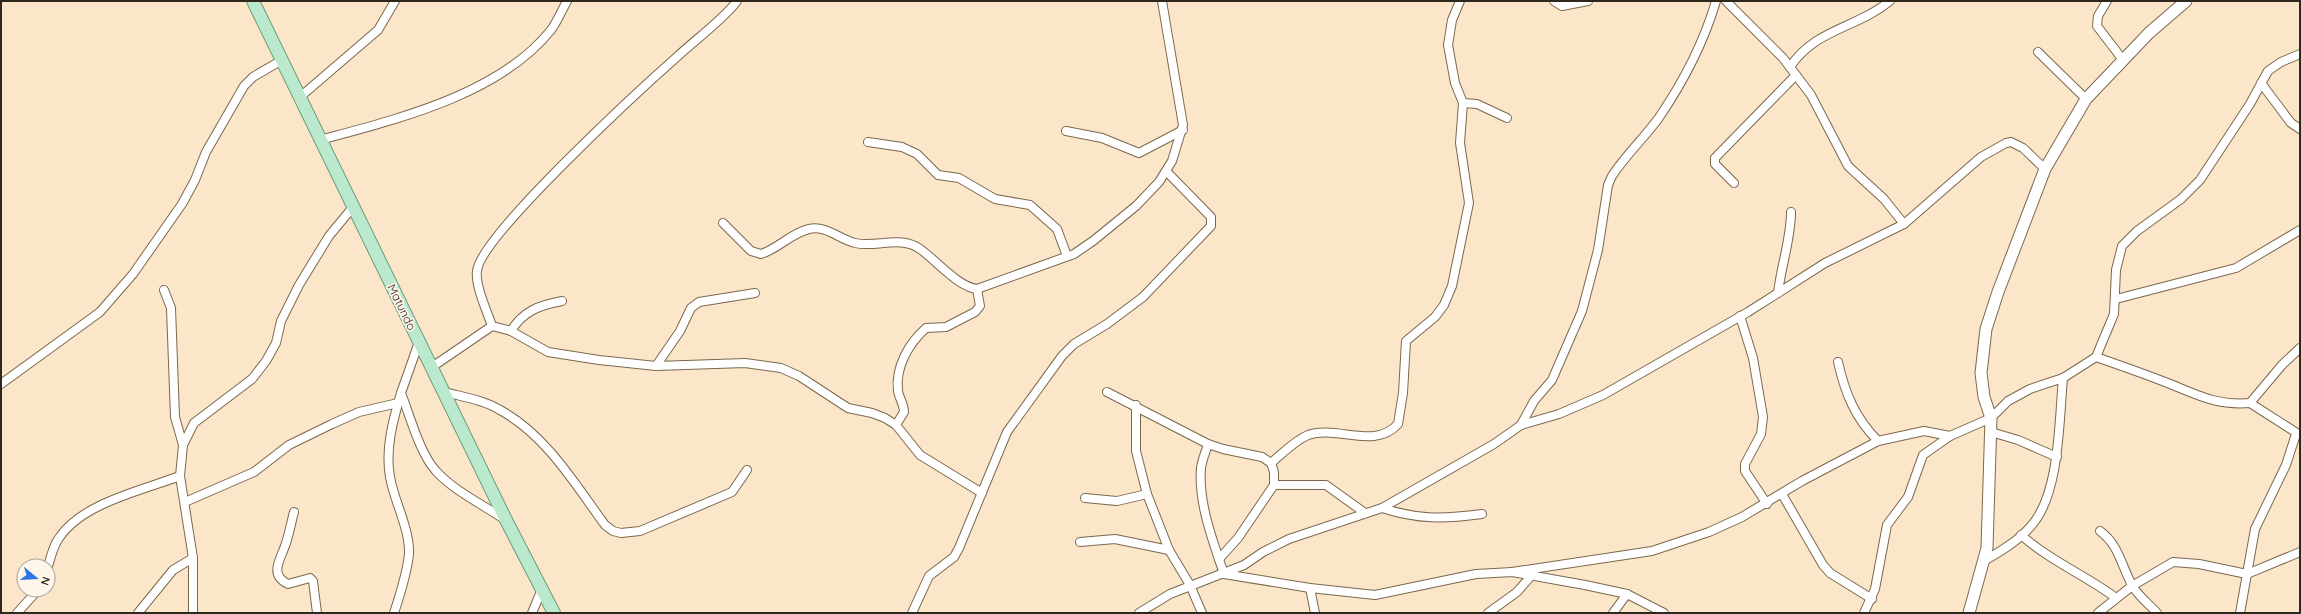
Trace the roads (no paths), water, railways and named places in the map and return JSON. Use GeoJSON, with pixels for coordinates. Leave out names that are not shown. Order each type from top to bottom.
{"type":"FeatureCollection","features":[{"type":"Feature","properties":{"kind":"main road","name":"Matundo"},"geometry":{"type":"LineString","coordinates":[[253,1],[419,342],[445,392],[506,520],[554,613]]}},
{"type":"Feature","properties":{"kind":"street"},"geometry":{"type":"LineString","coordinates":[[300,97],[378,30],[395,1]]}},
{"type":"Feature","properties":{"kind":"street"},"geometry":{"type":"LineString","coordinates":[[320,140],[402,117],[456,97],[499,74],[536,46],[552,29],[567,1]]}},
{"type":"Feature","properties":{"kind":"street"},"geometry":{"type":"LineString","coordinates":[[492,326],[477,279],[478,265],[487,250],[508,223],[589,138],[737,1]]}},
{"type":"Feature","properties":{"kind":"street"},"geometry":{"type":"LineString","coordinates":[[723,223],[751,251],[761,254],[797,233],[818,228],[854,243],[898,242],[910,244],[919,248],[965,286],[977,289],[1067,256],[1093,241],[1136,206],[1159,182],[1166,171],[1183,130],[1162,1]]}},
{"type":"Feature","properties":{"kind":"street"},"geometry":{"type":"LineString","coordinates":[[1270,463],[1296,442],[1308,435],[1319,433],[1374,435],[1389,431],[1398,424],[1403,392],[1406,342],[1435,317],[1444,305],[1452,286],[1467,210],[1468,190],[1460,139],[1463,120],[1463,103],[1455,83],[1448,45],[1452,20],[1460,1]]}},
{"type":"Feature","properties":{"kind":"street"},"geometry":{"type":"LineString","coordinates":[[1554,1],[1562,6],[1588,1]]}},
{"type":"Feature","properties":{"kind":"street"},"geometry":{"type":"LineString","coordinates":[[1521,425],[1534,401],[1552,380],[1582,311],[1598,250],[1608,185],[1612,176],[1658,118],[1680,83],[1706,29],[1716,1]]}},
{"type":"Feature","properties":{"kind":"street"},"geometry":{"type":"LineString","coordinates":[[1726,1],[1774,47],[1790,67],[1821,113],[1848,166],[1884,199],[1904,224]]}},
{"type":"Feature","properties":{"kind":"street"},"geometry":{"type":"LineString","coordinates":[[1790,67],[1808,45],[1819,38],[1851,24],[1890,1]]}},
{"type":"Feature","properties":{"kind":"street"},"geometry":{"type":"LineString","coordinates":[[2107,1],[2098,16],[2096,26],[2124,60]]}},
{"type":"Feature","properties":{"kind":"street"},"geometry":{"type":"LineString","coordinates":[[1969,613],[1984,561],[1989,503],[1991,418],[1984,397],[1980,373],[1986,329],[1998,292],[2045,168],[2086,99],[2148,33],[2186,1]]}},
{"type":"Feature","properties":{"kind":"street"},"geometry":{"type":"LineString","coordinates":[[2038,52],[2086,99]]}},
{"type":"Feature","properties":{"kind":"street"},"geometry":{"type":"LineString","coordinates":[[1864,613],[1872,599],[1887,524],[1908,497],[1923,455],[1950,436],[1991,418],[2008,401],[2030,389],[2063,378],[2096,357],[2114,314],[2116,299],[2116,270],[2122,246],[2137,231],[2181,199],[2200,180],[2250,104],[2261,83],[2274,66],[2300,54]]}},
{"type":"Feature","properties":{"kind":"street"},"geometry":{"type":"LineString","coordinates":[[1,384],[100,312],[133,274],[182,204],[195,180],[206,152],[244,86],[253,77],[282,60]]}},
{"type":"Feature","properties":{"kind":"street"},"geometry":{"type":"LineString","coordinates":[[1734,183],[1715,164],[1715,158],[1796,75]]}},
{"type":"Feature","properties":{"kind":"street"},"geometry":{"type":"LineString","coordinates":[[2261,83],[2291,123],[2300,129]]}},
{"type":"Feature","properties":{"kind":"street"},"geometry":{"type":"LineString","coordinates":[[1463,103],[1477,104],[1507,118]]}},
{"type":"Feature","properties":{"kind":"street"},"geometry":{"type":"LineString","coordinates":[[1066,131],[1102,138],[1139,153],[1183,130]]}},
{"type":"Feature","properties":{"kind":"street"},"geometry":{"type":"LineString","coordinates":[[868,142],[902,147],[916,154],[938,175],[959,178],[995,199],[1030,206],[1057,229],[1067,256]]}},
{"type":"Feature","properties":{"kind":"street"},"geometry":{"type":"LineString","coordinates":[[1139,613],[1170,594],[1244,565],[1263,552],[1289,539],[1382,508],[1494,444],[1521,425],[1559,414],[1603,395],[1740,316],[1848,250],[1904,224],[1982,157],[2006,143],[2017,144],[2045,168]]}},
{"type":"Feature","properties":{"kind":"street"},"geometry":{"type":"LineString","coordinates":[[912,613],[929,576],[954,557],[1012,424],[1068,349],[1144,297],[1211,226],[1211,217],[1166,171]]}},
{"type":"Feature","properties":{"kind":"street"},"geometry":{"type":"LineString","coordinates":[[183,445],[194,423],[252,379],[266,361],[276,343],[281,321],[299,284],[329,236],[353,207]]}},
{"type":"Feature","properties":{"kind":"street"},"geometry":{"type":"LineString","coordinates":[[1778,293],[1781,268],[1791,225],[1791,212]]}},
{"type":"Feature","properties":{"kind":"street"},"geometry":{"type":"LineString","coordinates":[[2116,299],[2236,268],[2300,230]]}},
{"type":"Feature","properties":{"kind":"street"},"geometry":{"type":"LineString","coordinates":[[896,425],[904,412],[898,390],[899,370],[910,347],[926,328],[946,326],[975,312],[980,306],[977,289]]}},
{"type":"Feature","properties":{"kind":"street"},"geometry":{"type":"LineString","coordinates":[[164,290],[171,308],[176,417],[183,445],[180,476],[193,558],[193,613]]}},
{"type":"Feature","properties":{"kind":"street"},"geometry":{"type":"LineString","coordinates":[[656,366],[680,331],[691,308],[699,302],[755,293]]}},
{"type":"Feature","properties":{"kind":"street"},"geometry":{"type":"LineString","coordinates":[[511,331],[519,320],[538,306],[562,301]]}},
{"type":"Feature","properties":{"kind":"street"},"geometry":{"type":"LineString","coordinates":[[1740,316],[1753,358],[1764,417],[1761,434],[1745,464],[1745,471],[1767,504]]}},
{"type":"Feature","properties":{"kind":"street"},"geometry":{"type":"LineString","coordinates":[[432,366],[492,326],[511,331],[542,349],[555,354],[656,366],[746,363],[781,368],[804,379],[848,408],[879,414],[896,425],[920,455],[982,493]]}},
{"type":"Feature","properties":{"kind":"street"},"geometry":{"type":"LineString","coordinates":[[394,613],[409,554],[399,506],[390,478],[388,458],[398,403],[419,342]]}},
{"type":"Feature","properties":{"kind":"street"},"geometry":{"type":"LineString","coordinates":[[2250,403],[2282,365],[2300,348]]}},
{"type":"Feature","properties":{"kind":"street"},"geometry":{"type":"LineString","coordinates":[[2096,357],[2161,380],[2203,398],[2233,404],[2250,403],[2298,434],[2288,460],[2255,529],[2240,613]]}},
{"type":"Feature","properties":{"kind":"street"},"geometry":{"type":"LineString","coordinates":[[1838,362],[1849,402],[1859,419],[1878,441]]}},
{"type":"Feature","properties":{"kind":"street"},"geometry":{"type":"LineString","coordinates":[[1984,561],[2032,526],[2044,504],[2057,457],[2063,378]]}},
{"type":"Feature","properties":{"kind":"street"},"geometry":{"type":"LineString","coordinates":[[445,392],[488,404],[510,416],[550,451],[605,525],[612,531],[621,533],[640,531],[673,515],[704,505],[735,490],[747,470]]}},
{"type":"Feature","properties":{"kind":"street"},"geometry":{"type":"LineString","coordinates":[[1106,392],[1136,405],[1208,444],[1223,449],[1256,455],[1270,463],[1274,472],[1274,485],[1238,538],[1219,559]]}},
{"type":"Feature","properties":{"kind":"street"},"geometry":{"type":"LineString","coordinates":[[401,393],[427,458],[436,471],[506,520]]}},
{"type":"Feature","properties":{"kind":"street"},"geometry":{"type":"LineString","coordinates":[[185,502],[251,473],[289,445],[332,424],[359,412],[398,403]]}},
{"type":"Feature","properties":{"kind":"street"},"geometry":{"type":"LineString","coordinates":[[1136,405],[1136,452],[1147,494],[1169,550],[1190,585],[1202,613]]}},
{"type":"Feature","properties":{"kind":"street"},"geometry":{"type":"LineString","coordinates":[[1224,574],[1310,588],[1375,595],[1476,574],[1512,572],[1652,551],[1710,532],[1767,504],[1782,494],[1878,441],[1924,431],[1950,436]]}},
{"type":"Feature","properties":{"kind":"street"},"geometry":{"type":"LineString","coordinates":[[1991,432],[2018,440],[2057,457]]}},
{"type":"Feature","properties":{"kind":"street"},"geometry":{"type":"LineString","coordinates":[[1208,444],[1201,467],[1202,489],[1207,522],[1224,574]]}},
{"type":"Feature","properties":{"kind":"street"},"geometry":{"type":"LineString","coordinates":[[51,558],[59,538],[81,516],[115,500],[180,476]]}},
{"type":"Feature","properties":{"kind":"street"},"geometry":{"type":"LineString","coordinates":[[1274,485],[1326,485],[1365,513]]}},
{"type":"Feature","properties":{"kind":"street"},"geometry":{"type":"LineString","coordinates":[[1085,498],[1117,501],[1147,494]]}},
{"type":"Feature","properties":{"kind":"street"},"geometry":{"type":"LineString","coordinates":[[1782,494],[1823,565],[1830,573],[1872,599]]}},
{"type":"Feature","properties":{"kind":"street"},"geometry":{"type":"LineString","coordinates":[[1382,508],[1406,516],[1429,519],[1482,514]]}},
{"type":"Feature","properties":{"kind":"street"},"geometry":{"type":"LineString","coordinates":[[294,512],[285,547],[279,559],[278,575],[281,580],[288,584],[310,578],[313,581],[317,613]]}},
{"type":"Feature","properties":{"kind":"street"},"geometry":{"type":"LineString","coordinates":[[2100,531],[2109,537],[2116,548],[2132,586],[2157,613]]}},
{"type":"Feature","properties":{"kind":"street"},"geometry":{"type":"LineString","coordinates":[[2021,535],[2054,561],[2100,586],[2116,598]]}},
{"type":"Feature","properties":{"kind":"street"},"geometry":{"type":"LineString","coordinates":[[1080,542],[1115,539],[1169,550]]}},
{"type":"Feature","properties":{"kind":"street"},"geometry":{"type":"LineString","coordinates":[[2098,613],[2132,586],[2168,564],[2179,561],[2247,574],[2300,552]]}},
{"type":"Feature","properties":{"kind":"street"},"geometry":{"type":"LineString","coordinates":[[138,613],[173,570],[193,558]]}},
{"type":"Feature","properties":{"kind":"street"},"geometry":{"type":"LineString","coordinates":[[1512,572],[1627,594],[1664,613]]}},
{"type":"Feature","properties":{"kind":"street"},"geometry":{"type":"LineString","coordinates":[[1488,613],[1517,592],[1530,576]]}},
{"type":"Feature","properties":{"kind":"street"},"geometry":{"type":"LineString","coordinates":[[532,613],[542,588]]}},
{"type":"Feature","properties":{"kind":"street"},"geometry":{"type":"LineString","coordinates":[[1310,588],[1315,613]]}},
{"type":"Feature","properties":{"kind":"street"},"geometry":{"type":"LineString","coordinates":[[1614,613],[1627,594]]}},
{"type":"Feature","properties":{"kind":"street"},"geometry":{"type":"LineString","coordinates":[[17,613],[31,598]]}}]}
